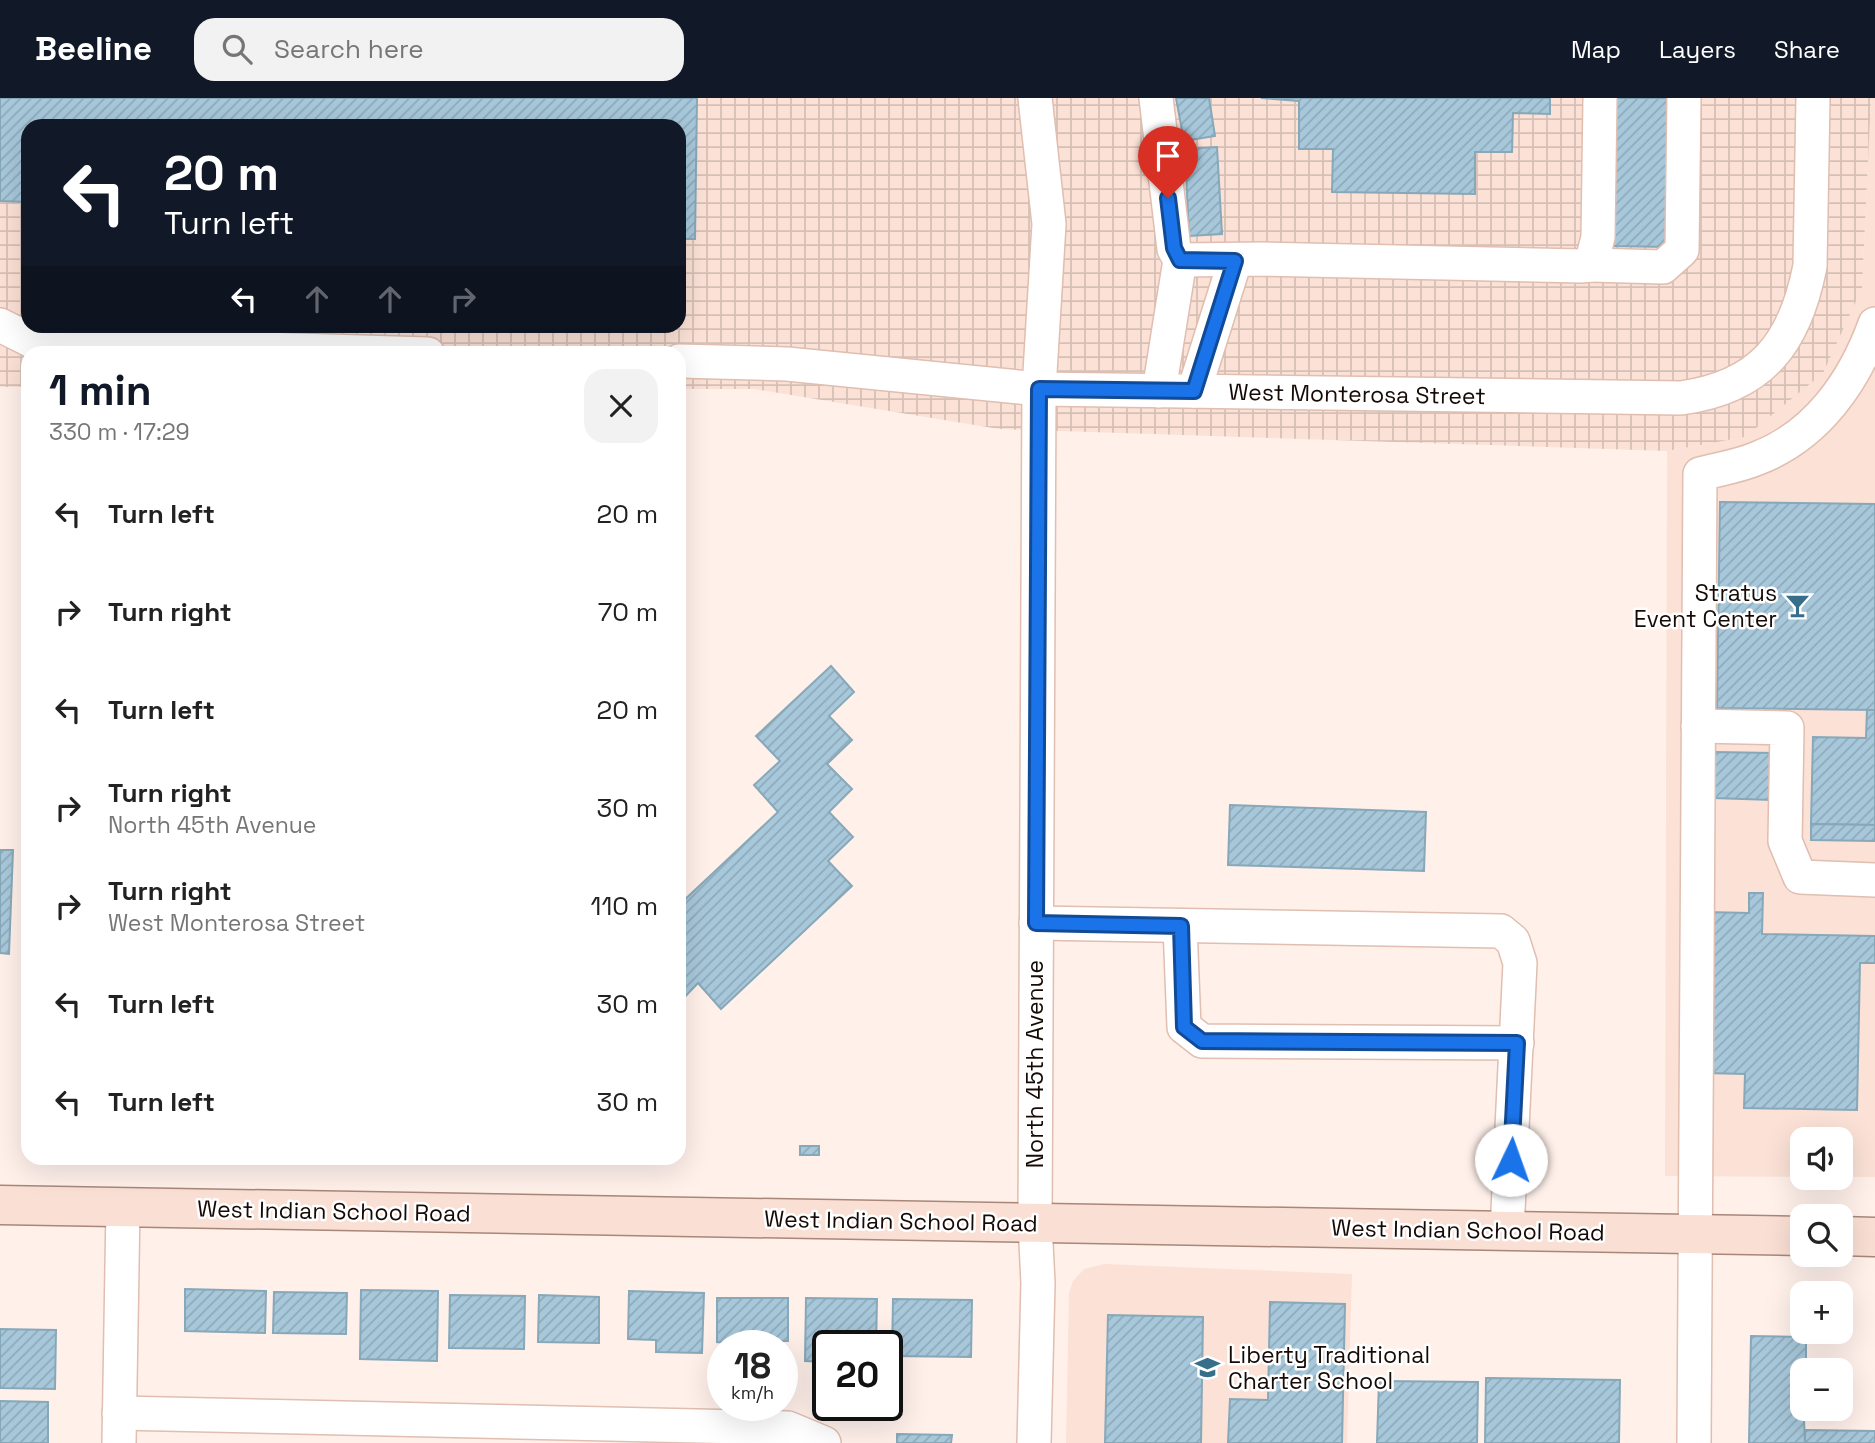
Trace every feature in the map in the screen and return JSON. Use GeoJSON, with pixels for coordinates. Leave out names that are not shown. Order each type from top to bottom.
{"type":"FeatureCollection","features":[{"type":"Feature","properties":{"kind":"main road","name":"West Indian School Road"},"geometry":{"type":"LineString","coordinates":[[0,1205],[1790,1236]]}},
{"type":"Feature","properties":{"kind":"main road"},"geometry":{"type":"LineString","coordinates":[[1853,1236],[1875,1237]]}},
{"type":"Feature","properties":{"kind":"street","name":"North 45th Avenue"},"geometry":{"type":"LineString","coordinates":[[1034,1443],[1038,1283],[1035,1223],[1039,389],[1049,224],[1035,98]]}},
{"type":"Feature","properties":{"kind":"street"},"geometry":{"type":"LineString","coordinates":[[1156,98],[1174,248],[1180,260],[1159,391]]}},
{"type":"Feature","properties":{"kind":"street"},"geometry":{"type":"LineString","coordinates":[[1591,265],[1598,237],[1600,98]]}},
{"type":"Feature","properties":{"kind":"street"},"geometry":{"type":"LineString","coordinates":[[1180,260],[1235,261],[1263,258],[1663,267],[1682,250],[1684,98]]}},
{"type":"Feature","properties":{"kind":"street","name":"West Monterosa Street"},"geometry":{"type":"LineString","coordinates":[[686,361],[787,364],[1039,389],[1681,398],[1726,389],[1772,355],[1788,335],[1805,290],[1810,266],[1813,98]]}},
{"type":"Feature","properties":{"kind":"street"},"geometry":{"type":"LineString","coordinates":[[1194,391],[1235,261]]}},
{"type":"Feature","properties":{"kind":"street"},"geometry":{"type":"LineString","coordinates":[[1694,1443],[1700,474],[1758,458],[1806,431],[1836,398],[1864,355],[1875,324]]}},
{"type":"Feature","properties":{"kind":"street"},"geometry":{"type":"LineString","coordinates":[[0,325],[34,342],[165,346]]}},
{"type":"Feature","properties":{"kind":"street"},"geometry":{"type":"LineString","coordinates":[[1698,726],[1787,728],[1785,841],[1800,877],[1875,880]]}},
{"type":"Feature","properties":{"kind":"street"},"geometry":{"type":"LineString","coordinates":[[1036,923],[1501,931],[1513,941],[1520,963],[1507,1231]]}},
{"type":"Feature","properties":{"kind":"street"},"geometry":{"type":"LineString","coordinates":[[1181,926],[1184,1027],[1202,1041],[1517,1043]]}},
{"type":"Feature","properties":{"kind":"street"},"geometry":{"type":"LineString","coordinates":[[123,1207],[119,1428],[788,1428],[824,1443]]}},
{"type":"Feature","properties":{"kind":"shaded area"},"geometry":{"type":"Polygon","coordinates":[[[0,98],[1871,98],[1862,288],[1823,373],[1745,437],[1667,451],[999,429],[754,389],[686,389],[686,346],[21,346],[21,387],[0,387],[0,98]]]}},
{"type":"Feature","properties":{"kind":"shaded area"},"geometry":{"type":"Polygon","coordinates":[[[1871,98],[1875,98],[1875,1177],[1853,1177],[1853,1127],[1790,1127],[1790,1177],[1665,1176],[1667,451],[1745,437],[1862,288],[1871,98]]]}},
{"type":"Feature","properties":{"kind":"shaded area","name":"Liberty Traditional Charter School"},"geometry":{"type":"Polygon","coordinates":[[[1104,1264],[1352,1274],[1347,1443],[1066,1443],[1069,1293],[1073,1281],[1084,1269],[1104,1264]]]}},
{"type":"Feature","properties":{"kind":"building"},"geometry":{"type":"Polygon","coordinates":[[[0,98],[697,98],[695,239],[686,239],[686,119],[21,119],[21,202],[0,201],[0,98]]]}},
{"type":"Feature","properties":{"kind":"building"},"geometry":{"type":"Polygon","coordinates":[[[1176,98],[1209,98],[1215,136],[1184,141],[1176,98]]]}},
{"type":"Feature","properties":{"kind":"building"},"geometry":{"type":"Polygon","coordinates":[[[1261,98],[1550,98],[1550,114],[1513,113],[1512,152],[1475,152],[1475,194],[1332,192],[1333,149],[1299,149],[1299,101],[1261,98]]]}},
{"type":"Feature","properties":{"kind":"building"},"geometry":{"type":"Polygon","coordinates":[[[1614,98],[1669,98],[1667,247],[1612,246],[1614,98]]]}},
{"type":"Feature","properties":{"kind":"building"},"geometry":{"type":"Polygon","coordinates":[[[1217,147],[1222,234],[1189,236],[1185,149],[1217,147]]]}},
{"type":"Feature","properties":{"kind":"building","name":"Stratus Event Center"},"geometry":{"type":"Polygon","coordinates":[[[1720,502],[1875,504],[1875,710],[1717,708],[1720,502]]]}},
{"type":"Feature","properties":{"kind":"building"},"geometry":{"type":"Polygon","coordinates":[[[831,666],[854,692],[829,716],[852,740],[827,764],[852,789],[829,812],[853,837],[828,861],[852,886],[721,1009],[698,983],[686,996],[686,898],[778,812],[754,785],[780,761],[756,736],[831,666]]]}},
{"type":"Feature","properties":{"kind":"building"},"geometry":{"type":"Polygon","coordinates":[[[1867,710],[1875,710],[1875,825],[1811,824],[1813,737],[1866,738],[1867,710]]]}},
{"type":"Feature","properties":{"kind":"building"},"geometry":{"type":"Polygon","coordinates":[[[1715,752],[1773,753],[1772,800],[1713,798],[1715,752]]]}},
{"type":"Feature","properties":{"kind":"building"},"geometry":{"type":"Polygon","coordinates":[[[1230,805],[1426,812],[1424,871],[1228,865],[1230,805]]]}},
{"type":"Feature","properties":{"kind":"building"},"geometry":{"type":"Polygon","coordinates":[[[1811,824],[1875,825],[1875,841],[1811,840],[1811,824]]]}},
{"type":"Feature","properties":{"kind":"building"},"geometry":{"type":"Polygon","coordinates":[[[0,850],[13,850],[9,954],[0,953],[0,850]]]}},
{"type":"Feature","properties":{"kind":"building"},"geometry":{"type":"Polygon","coordinates":[[[1749,893],[1763,893],[1762,934],[1875,936],[1875,963],[1860,963],[1857,1110],[1744,1108],[1745,1074],[1705,1073],[1708,912],[1749,913],[1749,893]]]}},
{"type":"Feature","properties":{"kind":"building"},"geometry":{"type":"Polygon","coordinates":[[[800,1146],[819,1146],[819,1155],[800,1155],[800,1146]]]}},
{"type":"Feature","properties":{"kind":"building"},"geometry":{"type":"Polygon","coordinates":[[[185,1289],[266,1291],[265,1333],[185,1331],[185,1289]]]}},
{"type":"Feature","properties":{"kind":"building"},"geometry":{"type":"Polygon","coordinates":[[[361,1290],[438,1291],[437,1361],[360,1359],[361,1290]]]}},
{"type":"Feature","properties":{"kind":"building"},"geometry":{"type":"Polygon","coordinates":[[[629,1291],[704,1293],[702,1353],[656,1352],[656,1340],[628,1339],[629,1291]]]}},
{"type":"Feature","properties":{"kind":"building"},"geometry":{"type":"Polygon","coordinates":[[[274,1292],[347,1293],[346,1334],[273,1333],[274,1292]]]}},
{"type":"Feature","properties":{"kind":"building"},"geometry":{"type":"Polygon","coordinates":[[[450,1295],[525,1296],[524,1349],[449,1348],[450,1295]]]}},
{"type":"Feature","properties":{"kind":"building"},"geometry":{"type":"Polygon","coordinates":[[[539,1295],[599,1297],[599,1343],[538,1342],[539,1295]]]}},
{"type":"Feature","properties":{"kind":"building"},"geometry":{"type":"Polygon","coordinates":[[[717,1298],[788,1298],[788,1330],[717,1330],[717,1298]]]}},
{"type":"Feature","properties":{"kind":"building"},"geometry":{"type":"Polygon","coordinates":[[[806,1298],[877,1299],[876,1330],[812,1330],[812,1361],[805,1361],[806,1298]]]}},
{"type":"Feature","properties":{"kind":"building"},"geometry":{"type":"Polygon","coordinates":[[[893,1299],[972,1300],[971,1357],[903,1356],[903,1330],[892,1330],[893,1299]]]}},
{"type":"Feature","properties":{"kind":"building"},"geometry":{"type":"Polygon","coordinates":[[[1270,1302],[1345,1304],[1342,1443],[1228,1443],[1230,1399],[1268,1400],[1270,1302]]]}},
{"type":"Feature","properties":{"kind":"building"},"geometry":{"type":"Polygon","coordinates":[[[1108,1315],[1203,1317],[1201,1443],[1105,1443],[1108,1315]]]}},
{"type":"Feature","properties":{"kind":"building"},"geometry":{"type":"Polygon","coordinates":[[[0,1329],[56,1330],[55,1389],[0,1388],[0,1329]]]}},
{"type":"Feature","properties":{"kind":"building"},"geometry":{"type":"Polygon","coordinates":[[[1751,1336],[1790,1337],[1790,1344],[1806,1344],[1806,1358],[1790,1358],[1790,1421],[1804,1421],[1805,1443],[1749,1443],[1751,1336]]]}},
{"type":"Feature","properties":{"kind":"building"},"geometry":{"type":"Polygon","coordinates":[[[1486,1378],[1620,1380],[1619,1443],[1485,1443],[1486,1378]]]}},
{"type":"Feature","properties":{"kind":"building"},"geometry":{"type":"Polygon","coordinates":[[[1379,1381],[1478,1382],[1477,1443],[1377,1443],[1379,1381]]]}},
{"type":"Feature","properties":{"kind":"building"},"geometry":{"type":"Polygon","coordinates":[[[0,1401],[48,1402],[48,1443],[0,1443],[0,1401]]]}},
{"type":"Feature","properties":{"kind":"building"},"geometry":{"type":"Polygon","coordinates":[[[1805,1430],[1875,1431],[1875,1443],[1805,1443],[1805,1430]]]}},
{"type":"Feature","properties":{"kind":"building"},"geometry":{"type":"Polygon","coordinates":[[[897,1434],[952,1435],[951,1443],[897,1443],[897,1434]]]}},
{"type":"Feature","properties":{"kind":"place","name":"Stratus Event Center"},"geometry":{"type":"Point","coordinates":[1797,606]}},
{"type":"Feature","properties":{"kind":"place","name":"Liberty Traditional Charter School"},"geometry":{"type":"Point","coordinates":[1208,1368]}},
{"type":"Feature","properties":{"kind":"route"},"geometry":{"type":"LineString","coordinates":[[1168,198],[1175,255],[1180,260],[1235,261],[1194,391],[1039,389],[1036,923],[1181,926],[1181,1009],[1184,1027],[1202,1041],[1517,1043],[1511,1160]]}}]}
